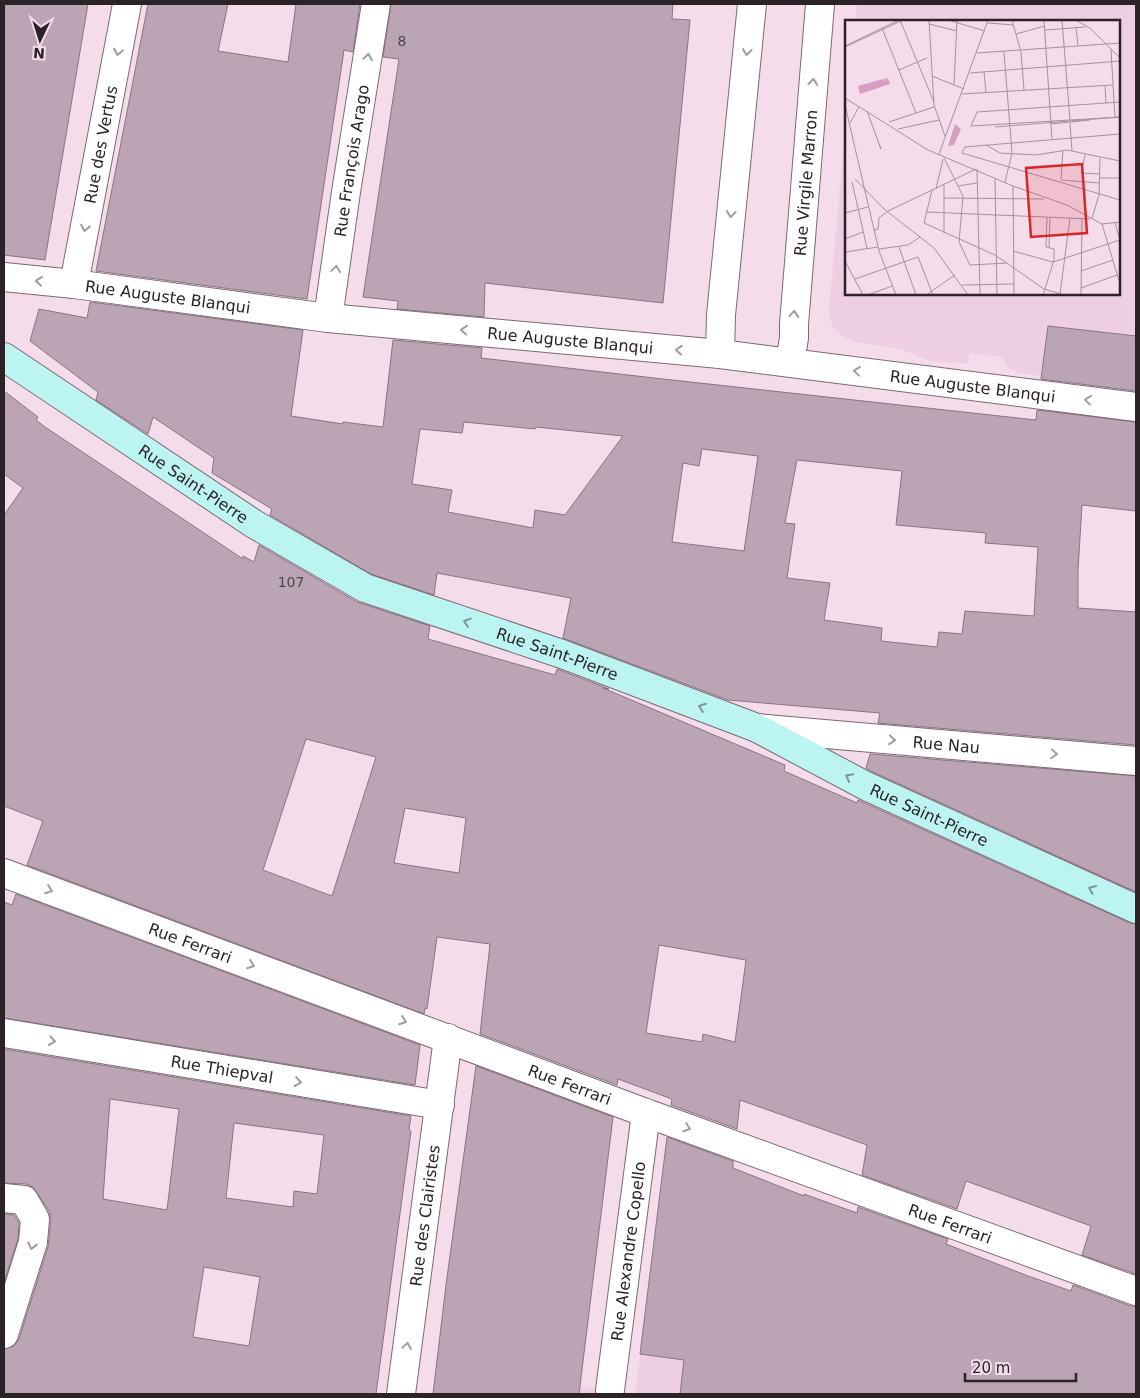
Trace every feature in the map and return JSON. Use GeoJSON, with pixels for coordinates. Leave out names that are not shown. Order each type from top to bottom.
{"type":"FeatureCollection","features":[{"type":"Feature","properties":{"kind":"street","name":"Rue des Vertus"},"geometry":{"type":"LineString","coordinates":[[74,284],[127,4]]}},
{"type":"Feature","properties":{"kind":"street","name":"Rue François Arago"},"geometry":{"type":"LineString","coordinates":[[328,318],[376,4]]}},
{"type":"Feature","properties":{"kind":"street"},"geometry":{"type":"LineString","coordinates":[[720,354],[721,315],[752,4]]}},
{"type":"Feature","properties":{"kind":"street","name":"Rue Virgile Marron"},"geometry":{"type":"LineString","coordinates":[[790,362],[794,338],[820,4]]}},
{"type":"Feature","properties":{"kind":"street","name":"Rue Auguste Blanqui"},"geometry":{"type":"LineString","coordinates":[[4,277],[74,284],[328,318],[790,362],[1136,407]]}},
{"type":"Feature","properties":{"kind":"street","name":"Rue Saint-Pierre"},"geometry":{"type":"LineString","coordinates":[[4,356],[254,524],[366,588],[562,654],[757,728],[866,786],[1136,909]]}},
{"type":"Feature","properties":{"kind":"street","name":"Rue Nau"},"geometry":{"type":"LineString","coordinates":[[757,728],[1136,761]]}},
{"type":"Feature","properties":{"kind":"street","name":"Rue Ferrari"},"geometry":{"type":"LineString","coordinates":[[4,873],[646,1113],[1136,1291]]}},
{"type":"Feature","properties":{"kind":"street","name":"Rue Thiepval"},"geometry":{"type":"LineString","coordinates":[[4,1033],[440,1105]]}},
{"type":"Feature","properties":{"kind":"street","name":"Rue des Clairistes"},"geometry":{"type":"LineString","coordinates":[[401,1394],[448,1038]]}},
{"type":"Feature","properties":{"kind":"street","name":"Rue Alexandre Copello"},"geometry":{"type":"LineString","coordinates":[[610,1390],[646,1113]]}},
{"type":"Feature","properties":{"kind":"street"},"geometry":{"type":"LineString","coordinates":[[4,1334],[34,1242],[35,1220],[14,1199]]}},
{"type":"Feature","properties":{"kind":"shaded area"},"geometry":{"type":"Polygon","coordinates":[[[857,4],[1136,4],[1136,387],[1017,373],[1008,368],[1001,357],[969,353],[968,364],[930,361],[900,349],[856,342],[841,335],[832,325],[829,312],[845,130],[845,295],[1120,295],[1120,20],[855,20],[857,4]]]}},
{"type":"Feature","properties":{"kind":"shaded area"},"geometry":{"type":"Polygon","coordinates":[[[642,1342],[713,1352],[708,1394],[433,1394],[436,1370],[635,1393],[642,1342]]]}},
{"type":"Feature","properties":{"kind":"building"},"geometry":{"type":"Polygon","coordinates":[[[4,4],[88,4],[45,260],[4,255],[4,4]]]}},
{"type":"Feature","properties":{"kind":"building"},"geometry":{"type":"Polygon","coordinates":[[[148,4],[228,4],[218,51],[288,62],[296,4],[360,4],[353,52],[344,50],[307,299],[96,271],[148,4]]]}},
{"type":"Feature","properties":{"kind":"building"},"geometry":{"type":"Polygon","coordinates":[[[391,4],[673,4],[672,19],[690,20],[663,303],[485,283],[484,317],[397,309],[398,301],[363,297],[399,59],[383,57],[391,4]]]}},
{"type":"Feature","properties":{"kind":"building"},"geometry":{"type":"Polygon","coordinates":[[[90,302],[303,330],[291,416],[343,424],[343,422],[383,427],[393,340],[482,348],[481,358],[654,378],[1036,420],[1037,410],[1136,422],[1136,511],[1082,505],[1078,608],[1136,612],[1136,745],[878,723],[880,713],[728,700],[563,638],[571,598],[437,573],[434,595],[371,574],[270,515],[272,509],[212,473],[214,458],[153,417],[148,434],[96,400],[98,392],[30,341],[39,309],[87,318],[90,302]],[[464,422],[462,433],[420,429],[412,484],[452,490],[448,512],[533,528],[535,510],[565,515],[623,436],[536,427],[535,429],[464,422]],[[702,449],[699,466],[683,463],[672,542],[744,551],[758,456],[702,449]],[[797,460],[785,523],[795,524],[787,578],[830,583],[824,620],[882,628],[881,641],[937,647],[939,632],[962,634],[965,611],[1034,616],[1038,547],[985,543],[986,533],[896,525],[902,471],[797,460]]]}},
{"type":"Feature","properties":{"kind":"building"},"geometry":{"type":"Polygon","coordinates":[[[1048,326],[1136,336],[1136,391],[1041,379],[1048,326]]]}},
{"type":"Feature","properties":{"kind":"building"},"geometry":{"type":"Polygon","coordinates":[[[4,391],[38,417],[36,420],[45,427],[243,559],[243,556],[254,562],[259,545],[357,602],[430,626],[428,639],[555,675],[557,669],[609,689],[603,688],[785,765],[784,771],[857,803],[858,800],[1130,923],[1136,924],[1136,1274],[1082,1255],[1091,1226],[966,1181],[957,1209],[862,1175],[867,1145],[740,1100],[737,1129],[671,1105],[672,1099],[618,1079],[617,1085],[480,1034],[490,944],[437,937],[427,1009],[425,1008],[424,1014],[27,865],[43,821],[4,806],[4,515],[23,488],[4,474],[4,391]],[[306,739],[263,870],[332,896],[376,757],[306,739]],[[405,808],[394,863],[459,873],[466,818],[405,808]],[[659,945],[646,1033],[702,1042],[703,1034],[735,1042],[746,960],[659,945]]]}},
{"type":"Feature","properties":{"kind":"building"},"geometry":{"type":"Polygon","coordinates":[[[870,754],[1136,776],[1136,892],[873,772],[866,768],[870,754]]]}},
{"type":"Feature","properties":{"kind":"building"},"geometry":{"type":"Polygon","coordinates":[[[16,894],[420,1045],[415,1085],[4,1018],[4,902],[12,905],[16,894]]]}},
{"type":"Feature","properties":{"kind":"building"},"geometry":{"type":"Polygon","coordinates":[[[4,1049],[411,1116],[409,1129],[411,1131],[376,1394],[4,1394],[4,1349],[14,1346],[19,1339],[48,1247],[51,1220],[49,1211],[33,1187],[26,1184],[4,1183],[4,1049]],[[110,1099],[103,1199],[167,1210],[179,1109],[110,1099]],[[234,1123],[226,1198],[293,1207],[294,1191],[317,1194],[324,1135],[234,1123]],[[204,1267],[193,1337],[249,1346],[260,1277],[204,1267]]]}},
{"type":"Feature","properties":{"kind":"building"},"geometry":{"type":"Polygon","coordinates":[[[476,1066],[613,1117],[579,1394],[433,1394],[476,1066]]]}},
{"type":"Feature","properties":{"kind":"building"},"geometry":{"type":"Polygon","coordinates":[[[667,1137],[733,1161],[733,1168],[804,1196],[804,1194],[857,1213],[858,1207],[948,1239],[946,1244],[1028,1276],[1071,1291],[1073,1285],[1131,1306],[1136,1306],[1136,1394],[680,1394],[684,1360],[640,1354],[667,1137]]]}},
{"type":"Feature","properties":{"kind":"building"},"geometry":{"type":"Polygon","coordinates":[[[4,1214],[14,1215],[19,1223],[18,1239],[4,1283],[4,1214]]]}}]}
